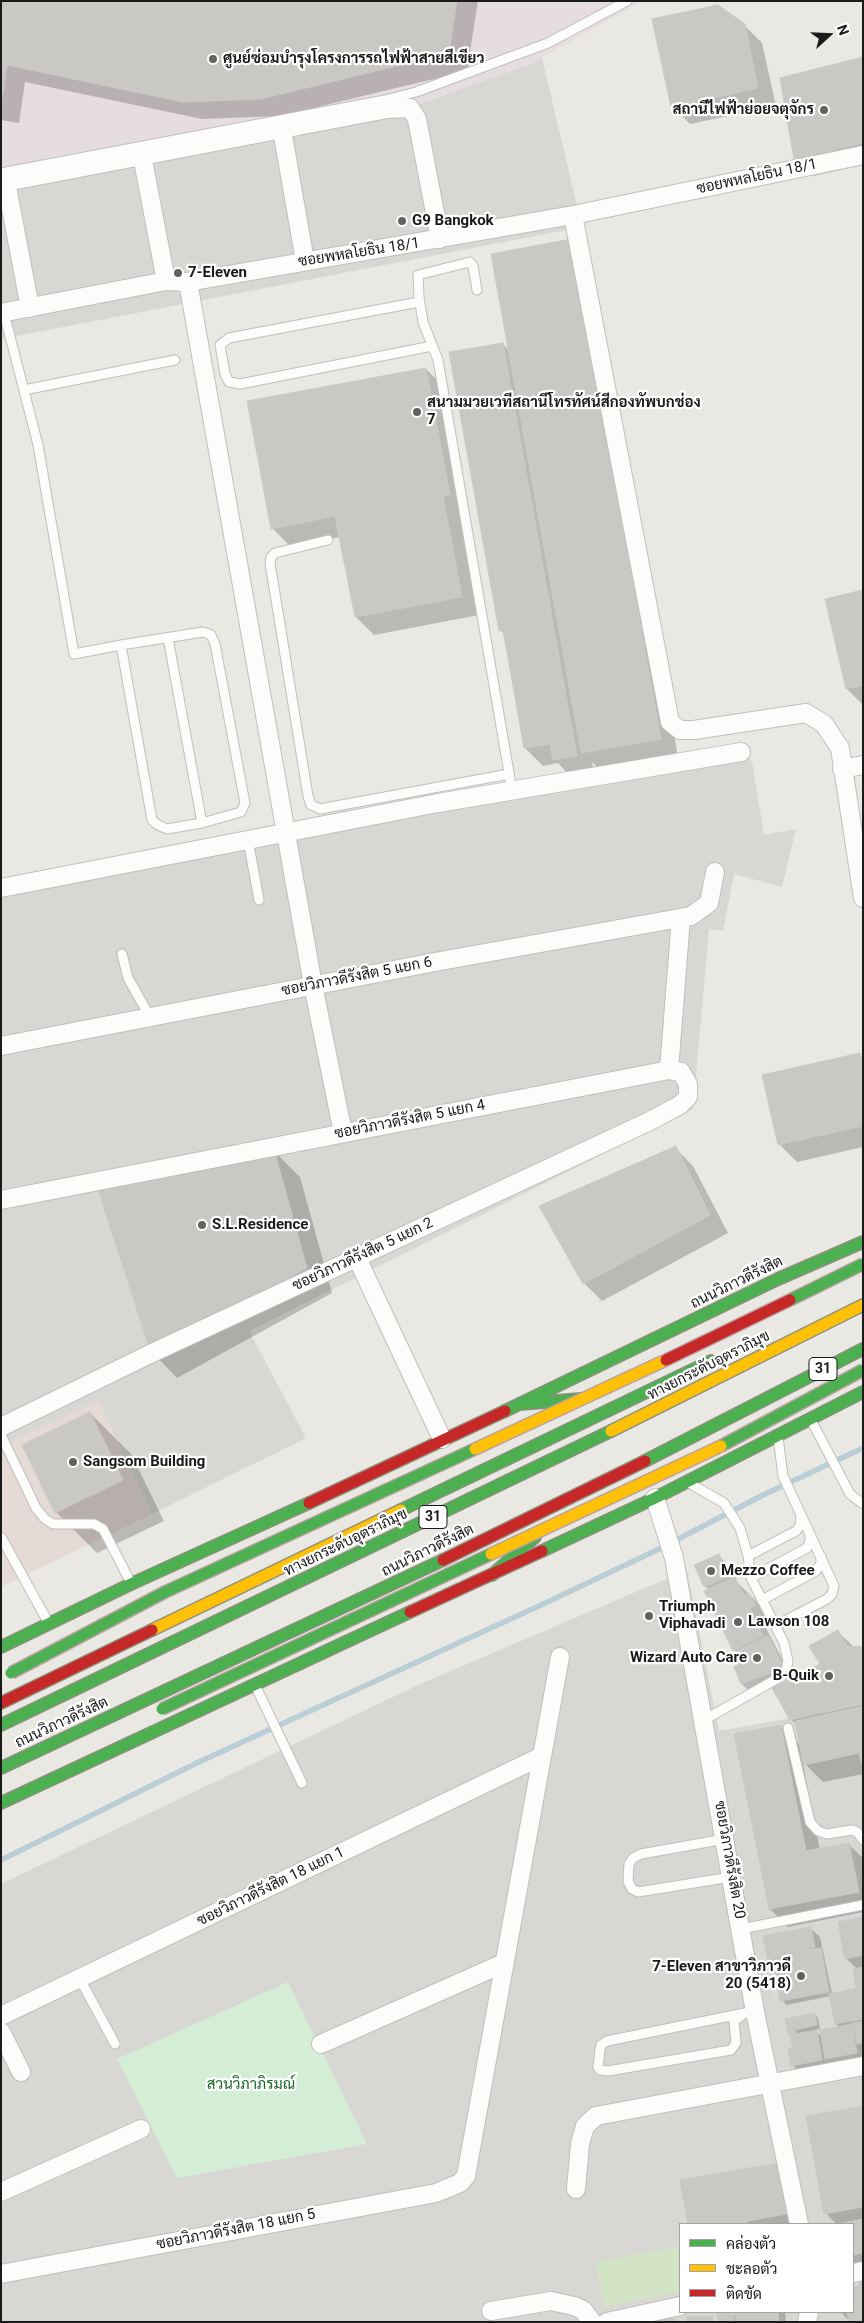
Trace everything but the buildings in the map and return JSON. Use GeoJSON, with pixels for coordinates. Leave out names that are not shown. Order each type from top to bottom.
{"type":"FeatureCollection","features":[{"type":"Feature","properties":{"kind":"main road","name":"ถนนวิภาวดีรังสิต"},"geometry":{"type":"LineString","coordinates":[[1,1647],[131,1584],[250,1531],[442,1439],[520,1404],[778,1279],[863,1242]]}},
{"type":"Feature","properties":{"kind":"main road"},"geometry":{"type":"LineString","coordinates":[[6,1675],[165,1592],[636,1374],[863,1264]]}},
{"type":"Feature","properties":{"kind":"main road","name":"ทางยกระดับอุตราภิมุข"},"geometry":{"type":"LineString","coordinates":[[1,1725],[616,1429],[863,1305]]}},
{"type":"Feature","properties":{"kind":"main road","name":"31"},"geometry":{"type":"LineString","coordinates":[[1,1760],[617,1467],[863,1343]]}},
{"type":"Feature","properties":{"kind":"main road","name":"ถนนวิภาวดีรังสิต"},"geometry":{"type":"LineString","coordinates":[[1,1768],[323,1618],[587,1491],[863,1348]]}},
{"type":"Feature","properties":{"kind":"main road","name":"31"},"geometry":{"type":"LineString","coordinates":[[1,1703],[722,1355]]}},
{"type":"Feature","properties":{"kind":"main road"},"geometry":{"type":"LineString","coordinates":[[158,1711],[717,1448],[863,1370]]}},
{"type":"Feature","properties":{"kind":"main road","name":"31"},"geometry":{"type":"LineString","coordinates":[[1,1803],[654,1498],[863,1392]]}},
{"type":"Feature","properties":{"kind":"main road"},"geometry":{"type":"LineString","coordinates":[[520,1404],[644,1394]]}},
{"type":"Feature","properties":{"kind":"main road"},"geometry":{"type":"LineString","coordinates":[[492,1575],[587,1491]]}},
{"type":"Feature","properties":{"kind":"street"},"geometry":{"type":"LineString","coordinates":[[30,308],[3,179],[282,130],[387,109],[410,108],[417,119],[440,239]]}},
{"type":"Feature","properties":{"kind":"street"},"geometry":{"type":"LineString","coordinates":[[282,130],[305,261]]}},
{"type":"Feature","properties":{"kind":"street"},"geometry":{"type":"LineString","coordinates":[[142,155],[166,281]]}},
{"type":"Feature","properties":{"kind":"street","name":"ซอยพหลโยธิน 18/1"},"geometry":{"type":"LineString","coordinates":[[3,313],[166,281],[188,282],[573,215],[863,155]]}},
{"type":"Feature","properties":{"kind":"street"},"geometry":{"type":"LineString","coordinates":[[573,215],[670,722],[680,730],[694,730],[806,712],[824,724],[840,748],[863,898]]}},
{"type":"Feature","properties":{"kind":"street"},"geometry":{"type":"LineString","coordinates":[[188,282],[313,985],[343,1133]]}},
{"type":"Feature","properties":{"kind":"street"},"geometry":{"type":"LineString","coordinates":[[1,888],[287,833],[511,782],[741,752]]}},
{"type":"Feature","properties":{"kind":"street"},"geometry":{"type":"LineString","coordinates":[[842,769],[863,765]]}},
{"type":"Feature","properties":{"kind":"street","name":"ซอยวิภาวดีรังสิต 5 แยก 6"},"geometry":{"type":"LineString","coordinates":[[1,1046],[313,985],[691,916],[709,902],[715,872]]}},
{"type":"Feature","properties":{"kind":"street"},"geometry":{"type":"LineString","coordinates":[[669,1070],[681,918]]}},
{"type":"Feature","properties":{"kind":"street","name":"ซอยวิภาวดีรังสิต 5 แยก 4"},"geometry":{"type":"LineString","coordinates":[[1,1200],[669,1070]]}},
{"type":"Feature","properties":{"kind":"street","name":"ซอยวิภาวดีรังสิต 5 แยก 2"},"geometry":{"type":"LineString","coordinates":[[1,1426],[150,1354],[650,1121],[680,1105],[688,1096],[688,1084],[681,1072],[669,1070]]}},
{"type":"Feature","properties":{"kind":"street"},"geometry":{"type":"LineString","coordinates":[[357,1258],[442,1439]]}},
{"type":"Feature","properties":{"kind":"street","name":"ซอยวิภาวดีรังสิต 20"},"geometry":{"type":"LineString","coordinates":[[654,1498],[673,1552],[741,1930],[750,2012],[770,2083],[799,2223]]}},
{"type":"Feature","properties":{"kind":"street"},"geometry":{"type":"LineString","coordinates":[[321,2044],[504,1964],[540,1757],[560,1658]]}},
{"type":"Feature","properties":{"kind":"street","name":"ซอยวิภาวดีรังสิต 18 แยก 1"},"geometry":{"type":"LineString","coordinates":[[1,2016],[540,1757]]}},
{"type":"Feature","properties":{"kind":"street","name":"ซอยวิภาวดีรังสิต 18 แยก 5"},"geometry":{"type":"LineString","coordinates":[[1,2274],[436,2193],[460,2183],[466,2176],[504,1964]]}},
{"type":"Feature","properties":{"kind":"street"},"geometry":{"type":"LineString","coordinates":[[1,2032],[21,2072]]}},
{"type":"Feature","properties":{"kind":"street"},"geometry":{"type":"LineString","coordinates":[[576,2189],[580,2144],[586,2126],[596,2116],[863,2066]]}},
{"type":"Feature","properties":{"kind":"street"},"geometry":{"type":"LineString","coordinates":[[1,2192],[142,2129]]}},
{"type":"Feature","properties":{"kind":"street"},"geometry":{"type":"LineString","coordinates":[[491,2311],[551,2301],[583,2310],[592,2322]]}},
{"type":"Feature","properties":{"kind":"street"},"geometry":{"type":"LineString","coordinates":[[607,2322],[679,2306]]}},
{"type":"Feature","properties":{"kind":"lane"},"geometry":{"type":"LineString","coordinates":[[3,179],[416,92],[548,43],[627,1]]}},
{"type":"Feature","properties":{"kind":"lane"},"geometry":{"type":"LineString","coordinates":[[328,540],[275,553],[271,557],[270,563],[311,805],[320,809],[511,782],[438,360],[426,334],[419,302],[418,275],[467,262],[472,266],[477,290]]}},
{"type":"Feature","properties":{"kind":"lane"},"geometry":{"type":"LineString","coordinates":[[419,302],[229,338],[220,345],[225,374],[230,382],[240,384],[432,346]]}},
{"type":"Feature","properties":{"kind":"lane"},"geometry":{"type":"LineString","coordinates":[[3,313],[38,445],[74,654],[120,644],[203,632],[211,635],[215,644],[245,803],[241,812],[202,823],[167,829],[152,820],[120,644]]}},
{"type":"Feature","properties":{"kind":"lane"},"geometry":{"type":"LineString","coordinates":[[24,390],[175,360]]}},
{"type":"Feature","properties":{"kind":"lane"},"geometry":{"type":"LineString","coordinates":[[168,638],[202,823]]}},
{"type":"Feature","properties":{"kind":"lane"},"geometry":{"type":"LineString","coordinates":[[248,840],[259,900]]}},
{"type":"Feature","properties":{"kind":"lane"},"geometry":{"type":"LineString","coordinates":[[122,954],[128,978],[150,1017]]}},
{"type":"Feature","properties":{"kind":"lane"},"geometry":{"type":"LineString","coordinates":[[810,1419],[850,1494],[863,1504]]}},
{"type":"Feature","properties":{"kind":"lane"},"geometry":{"type":"LineString","coordinates":[[1,1435],[36,1508],[45,1519],[53,1524],[94,1524],[103,1529],[131,1584]]}},
{"type":"Feature","properties":{"kind":"lane"},"geometry":{"type":"LineString","coordinates":[[775,1626],[831,1596],[834,1586],[783,1476],[778,1436]]}},
{"type":"Feature","properties":{"kind":"lane"},"geometry":{"type":"LineString","coordinates":[[686,1482],[724,1503],[740,1528],[748,1556],[751,1578],[788,1656],[784,1674],[704,1720]]}},
{"type":"Feature","properties":{"kind":"lane"},"geometry":{"type":"LineString","coordinates":[[748,1556],[796,1531],[801,1523],[801,1515]]}},
{"type":"Feature","properties":{"kind":"lane"},"geometry":{"type":"LineString","coordinates":[[751,1578],[807,1548],[810,1534]]}},
{"type":"Feature","properties":{"kind":"lane"},"geometry":{"type":"LineString","coordinates":[[1,1537],[49,1624]]}},
{"type":"Feature","properties":{"kind":"lane"},"geometry":{"type":"LineString","coordinates":[[762,1600],[816,1571],[821,1564],[821,1556]]}},
{"type":"Feature","properties":{"kind":"lane"},"geometry":{"type":"LineString","coordinates":[[255,1685],[302,1783]]}},
{"type":"Feature","properties":{"kind":"lane"},"geometry":{"type":"LineString","coordinates":[[788,1728],[810,1822],[818,1831],[827,1834],[852,1830],[857,1832],[863,1840]]}},
{"type":"Feature","properties":{"kind":"lane"},"geometry":{"type":"LineString","coordinates":[[725,1840],[640,1854],[633,1858],[629,1864],[628,1881],[632,1889],[638,1892],[732,1877]]}},
{"type":"Feature","properties":{"kind":"lane"},"geometry":{"type":"LineString","coordinates":[[741,1930],[863,1905]]}},
{"type":"Feature","properties":{"kind":"lane"},"geometry":{"type":"LineString","coordinates":[[80,1979],[115,2044]]}},
{"type":"Feature","properties":{"kind":"lane"},"geometry":{"type":"LineString","coordinates":[[750,2012],[734,2021],[736,2043],[731,2050],[608,2071],[600,2070],[598,2067],[601,2045],[607,2042],[750,2012]]}},
{"type":"Feature","properties":{"kind":"shaded area"},"geometry":{"type":"Polygon","coordinates":[[[1,1],[642,1],[529,65],[386,116],[1,190],[1,1]]]}},
{"type":"Feature","properties":{"kind":"shaded area"},"geometry":{"type":"Polygon","coordinates":[[[542,58],[582,227],[1,339],[1,190],[529,65],[542,58]]]}},
{"type":"Feature","properties":{"kind":"shaded area"},"geometry":{"type":"Polygon","coordinates":[[[745,744],[753,767],[764,835],[796,829],[782,887],[734,874],[723,931],[709,929],[693,1109],[249,1331],[306,1438],[152,1514],[98,1401],[1,1447],[1,883],[306,821],[745,744]]]}},
{"type":"Feature","properties":{"kind":"shaded area"},"geometry":{"type":"Polygon","coordinates":[[[98,1401],[152,1514],[1,1587],[1,1447],[98,1401]]]}},
{"type":"Feature","properties":{"kind":"shaded area"},"geometry":{"type":"Polygon","coordinates":[[[687,1570],[719,1731],[863,1705],[863,2322],[1,2322],[1,1884],[418,1685],[687,1570]]]}},
{"type":"Feature","properties":{"kind":"shaded area"},"geometry":{"type":"Polygon","coordinates":[[[773,1960],[780,2001],[775,2002],[768,1961],[773,1960]]]}},
{"type":"Feature","properties":{"kind":"green space","name":"สวนวิภาภิรมณ์"},"geometry":{"type":"Polygon","coordinates":[[[288,1982],[367,2144],[177,2178],[117,2059],[288,1982]]]}},
{"type":"Feature","properties":{"kind":"green space"},"geometry":{"type":"Polygon","coordinates":[[[679,2246],[679,2292],[604,2307],[596,2262],[679,2246]]]}},
{"type":"Feature","properties":{"kind":"waterway"},"geometry":{"type":"LineString","coordinates":[[1,1860],[201,1761],[657,1550],[763,1495],[863,1448]]}},
{"type":"Feature","properties":{"kind":"traffic: fast"},"geometry":{"type":"LineString","coordinates":[[505,1411],[778,1279],[863,1242]]}},
{"type":"Feature","properties":{"kind":"traffic: fast"},"geometry":{"type":"LineString","coordinates":[[790,1300],[863,1264]]}},
{"type":"Feature","properties":{"kind":"traffic: fast"},"geometry":{"type":"LineString","coordinates":[[645,1461],[863,1349]]}},
{"type":"Feature","properties":{"kind":"traffic: fast"},"geometry":{"type":"LineString","coordinates":[[401,1510],[711,1361]]}},
{"type":"Feature","properties":{"kind":"traffic: fast"},"geometry":{"type":"LineString","coordinates":[[721,1446],[863,1370]]}},
{"type":"Feature","properties":{"kind":"traffic: fast"},"geometry":{"type":"LineString","coordinates":[[542,1551],[655,1498],[863,1392]]}},
{"type":"Feature","properties":{"kind":"traffic: fast"},"geometry":{"type":"LineString","coordinates":[[520,1404],[581,1399]]}},
{"type":"Feature","properties":{"kind":"traffic: fast"},"geometry":{"type":"LineString","coordinates":[[1,1725],[611,1431]]}},
{"type":"Feature","properties":{"kind":"traffic: fast"},"geometry":{"type":"LineString","coordinates":[[11,1673],[165,1592],[475,1449]]}},
{"type":"Feature","properties":{"kind":"traffic: fast"},"geometry":{"type":"LineString","coordinates":[[1,1647],[131,1584],[309,1503]]}},
{"type":"Feature","properties":{"kind":"traffic: fast"},"geometry":{"type":"LineString","coordinates":[[492,1575],[535,1537]]}},
{"type":"Feature","properties":{"kind":"traffic: fast"},"geometry":{"type":"LineString","coordinates":[[162,1709],[491,1554]]}},
{"type":"Feature","properties":{"kind":"traffic: fast"},"geometry":{"type":"LineString","coordinates":[[1,1768],[443,1560]]}},
{"type":"Feature","properties":{"kind":"traffic: fast"},"geometry":{"type":"LineString","coordinates":[[1,1803],[410,1612]]}},
{"type":"Feature","properties":{"kind":"traffic: slow"},"geometry":{"type":"LineString","coordinates":[[611,1431],[863,1305]]}},
{"type":"Feature","properties":{"kind":"traffic: slow"},"geometry":{"type":"LineString","coordinates":[[475,1449],[666,1360]]}},
{"type":"Feature","properties":{"kind":"traffic: slow"},"geometry":{"type":"LineString","coordinates":[[491,1554],[721,1446]]}},
{"type":"Feature","properties":{"kind":"traffic: slow"},"geometry":{"type":"LineString","coordinates":[[152,1630],[401,1510]]}},
{"type":"Feature","properties":{"kind":"traffic: jam"},"geometry":{"type":"LineString","coordinates":[[666,1360],[790,1300]]}},
{"type":"Feature","properties":{"kind":"traffic: jam"},"geometry":{"type":"LineString","coordinates":[[309,1503],[505,1411]]}},
{"type":"Feature","properties":{"kind":"traffic: jam"},"geometry":{"type":"LineString","coordinates":[[443,1560],[645,1461]]}},
{"type":"Feature","properties":{"kind":"traffic: jam"},"geometry":{"type":"LineString","coordinates":[[410,1612],[542,1551]]}},
{"type":"Feature","properties":{"kind":"traffic: jam"},"geometry":{"type":"LineString","coordinates":[[1,1703],[152,1630]]}},
{"type":"Feature","properties":{"kind":"place","name":"ศูนย์ซ่อมบำรุงโครงการรถไฟฟ้าสายสีเขียว"},"geometry":{"type":"Point","coordinates":[213,59]}},
{"type":"Feature","properties":{"kind":"place","name":"สถานีไฟฟ้าย่อยจตุจักร"},"geometry":{"type":"Point","coordinates":[824,110]}},
{"type":"Feature","properties":{"kind":"place","name":"G9 Bangkok"},"geometry":{"type":"Point","coordinates":[402,221]}},
{"type":"Feature","properties":{"kind":"place","name":"7-Eleven"},"geometry":{"type":"Point","coordinates":[178,273]}},
{"type":"Feature","properties":{"kind":"place","name":"สนามมวยเวทีสถานีโทรทัศน์สีกองทัพบกช่อง 7"},"geometry":{"type":"Point","coordinates":[417,412]}},
{"type":"Feature","properties":{"kind":"place","name":"S.L.Residence"},"geometry":{"type":"Point","coordinates":[202,1225]}},
{"type":"Feature","properties":{"kind":"place","name":"Sangsom Building"},"geometry":{"type":"Point","coordinates":[73,1462]}},
{"type":"Feature","properties":{"kind":"place","name":"Mezzo Coffee"},"geometry":{"type":"Point","coordinates":[711,1571]}},
{"type":"Feature","properties":{"kind":"place","name":"Triumph Viphavadi"},"geometry":{"type":"Point","coordinates":[649,1616]}},
{"type":"Feature","properties":{"kind":"place","name":"Lawson 108"},"geometry":{"type":"Point","coordinates":[738,1622]}},
{"type":"Feature","properties":{"kind":"place","name":"Wizard Auto Care"},"geometry":{"type":"Point","coordinates":[757,1658]}},
{"type":"Feature","properties":{"kind":"place","name":"B-Quik"},"geometry":{"type":"Point","coordinates":[829,1676]}},
{"type":"Feature","properties":{"kind":"place","name":"7-Eleven สาขาวิภาวดี 20 (5418)"},"geometry":{"type":"Point","coordinates":[801,1976]}}]}
